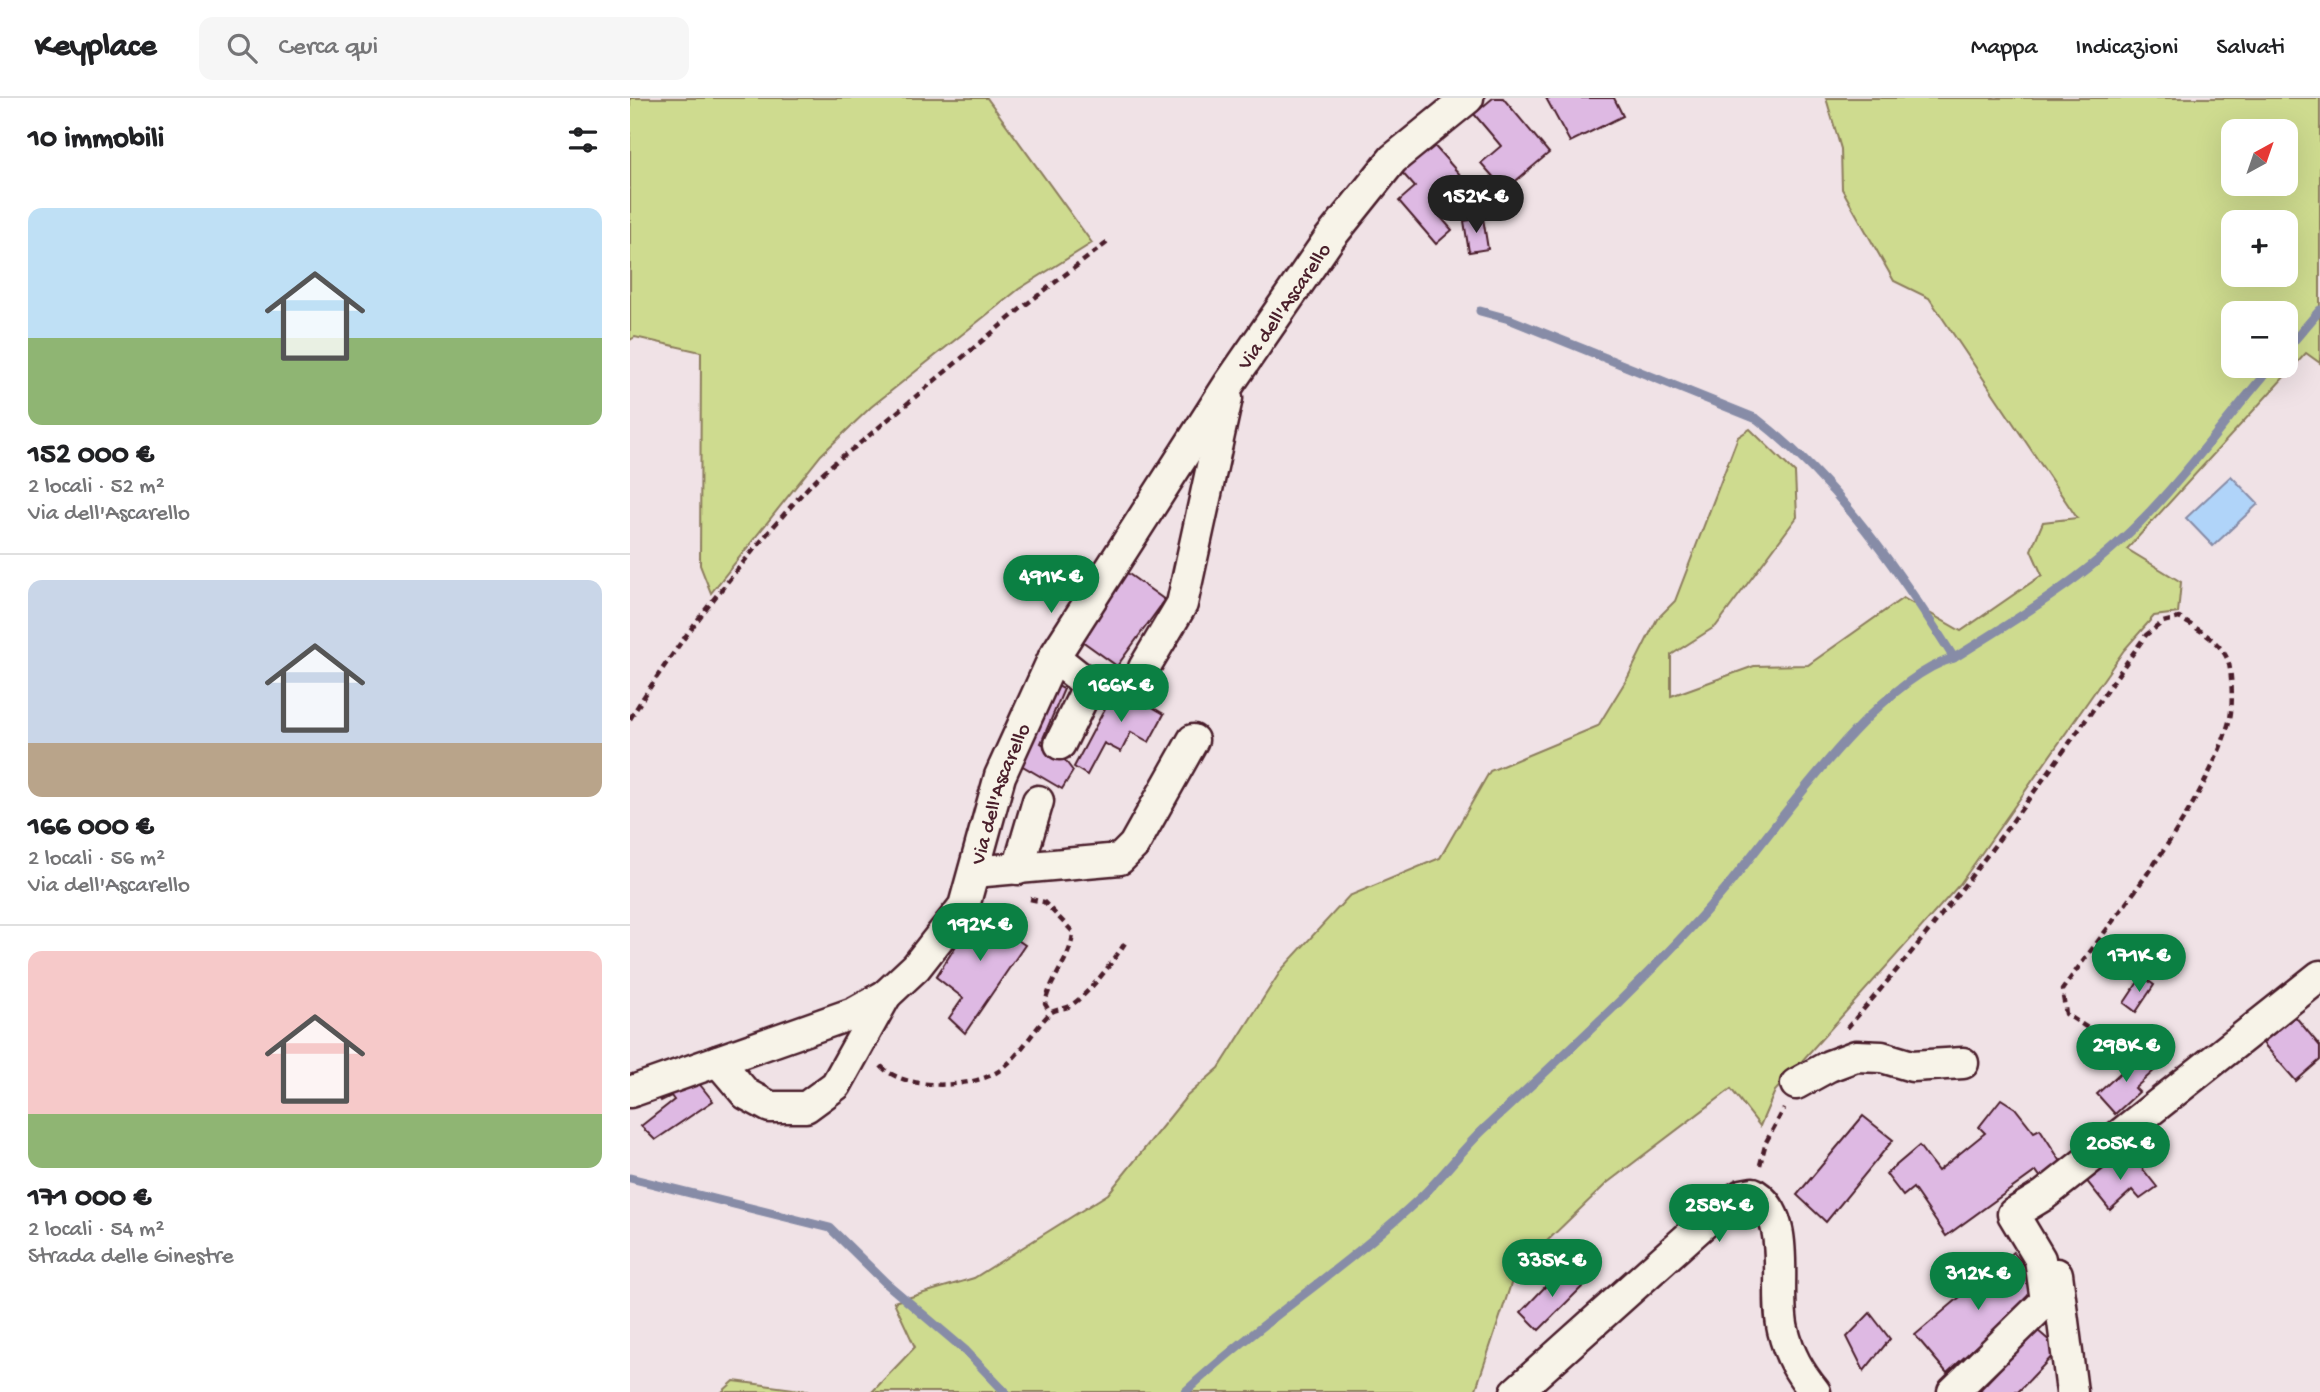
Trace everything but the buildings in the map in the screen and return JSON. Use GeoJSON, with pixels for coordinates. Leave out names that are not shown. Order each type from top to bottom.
{"type":"FeatureCollection","features":[{"type":"Feature","properties":{"kind":"street","name":"Via dell'Ascarello"},"geometry":{"type":"LineString","coordinates":[[630,1092],[854,1013],[886,995],[930,952],[964,906],[1000,776],[1054,657],[1229,384],[1329,239],[1393,159],[1468,98]]}},
{"type":"Feature","properties":{"kind":"street"},"geometry":{"type":"LineString","coordinates":[[1143,668],[1182,604],[1229,384]]}},
{"type":"Feature","properties":{"kind":"street"},"geometry":{"type":"LineString","coordinates":[[1054,657],[1089,685],[1060,744]]}},
{"type":"Feature","properties":{"kind":"street"},"geometry":{"type":"LineString","coordinates":[[974,872],[1019,883],[1120,859],[1135,845],[1193,740]]}},
{"type":"Feature","properties":{"kind":"street"},"geometry":{"type":"LineString","coordinates":[[1019,883],[1038,802]]}},
{"type":"Feature","properties":{"kind":"street"},"geometry":{"type":"LineString","coordinates":[[1952,1392],[2046,1301],[2040,1259],[2013,1214],[2044,1195],[2320,976]]}},
{"type":"Feature","properties":{"kind":"street"},"geometry":{"type":"LineString","coordinates":[[718,1061],[746,1094],[770,1107],[806,1107],[836,1085],[861,1045],[886,995]]}},
{"type":"Feature","properties":{"kind":"street"},"geometry":{"type":"LineString","coordinates":[[1797,1084],[1829,1066],[1856,1056],[1882,1056],[1912,1066],[1963,1063]]}},
{"type":"Feature","properties":{"kind":"street"},"geometry":{"type":"LineString","coordinates":[[1516,1392],[1722,1207],[1742,1195],[1754,1193],[1766,1201],[1778,1226],[1782,1327],[1794,1366],[1815,1392]]}},
{"type":"Feature","properties":{"kind":"street"},"geometry":{"type":"LineString","coordinates":[[2044,1195],[2041,1221],[2060,1286],[2068,1378],[2072,1392]]}},
{"type":"Feature","properties":{"kind":"path"},"geometry":{"type":"LineString","coordinates":[[630,719],[661,667],[727,580],[824,468],[854,448],[1024,306],[1108,242]]}},
{"type":"Feature","properties":{"kind":"path"},"geometry":{"type":"LineString","coordinates":[[1841,1034],[1920,945],[2020,813],[2146,635],[2163,622],[2179,618],[2206,634],[2229,662],[2231,715],[2214,761],[2172,836],[2062,990],[2066,1014],[2100,1036],[2132,1049]]}},
{"type":"Feature","properties":{"kind":"path"},"geometry":{"type":"LineString","coordinates":[[1019,883],[1044,902],[1073,932],[1073,944],[1048,988],[1045,1004],[1050,1012]]}},
{"type":"Feature","properties":{"kind":"path"},"geometry":{"type":"LineString","coordinates":[[861,1045],[885,1070],[913,1082],[935,1086],[960,1082],[1002,1069],[1050,1012],[1072,1006],[1111,963],[1125,943]]}},
{"type":"Feature","properties":{"kind":"path"},"geometry":{"type":"LineString","coordinates":[[1754,1193],[1766,1142],[1797,1084]]}},
{"type":"Feature","properties":{"kind":"green space"},"geometry":{"type":"Polygon","coordinates":[[[630,98],[987,98],[1092,243],[1019,289],[871,407],[821,455],[711,593],[700,565],[701,352],[635,337],[630,340],[630,98]]]}},
{"type":"Feature","properties":{"kind":"green space"},"geometry":{"type":"Polygon","coordinates":[[[1826,98],[2320,98],[2320,363],[2306,353],[2298,362],[2298,301],[2221,301],[2221,378],[2283,378],[2127,549],[2181,582],[2178,613],[2154,616],[2124,650],[1960,884],[1775,1091],[1760,1126],[1731,1089],[1607,1183],[1515,1272],[1475,1392],[872,1392],[915,1347],[894,1302],[974,1278],[1108,1194],[1186,1097],[1219,1068],[1282,969],[1349,896],[1440,858],[1490,771],[1598,726],[1628,677],[1657,619],[1675,601],[1738,437],[1750,429],[1795,473],[1797,517],[1716,626],[1671,655],[1671,696],[1754,666],[1808,665],[1903,598],[1961,631],[2042,575],[2031,550],[2043,522],[2077,518],[1929,298],[1894,281],[1842,189],[1841,149],[1826,98]]]}},
{"type":"Feature","properties":{"kind":"green space"},"geometry":{"type":"Polygon","coordinates":[[[734,1381],[816,1392],[722,1392],[734,1381]]]}},
{"type":"Feature","properties":{"kind":"water"},"geometry":{"type":"Polygon","coordinates":[[[2231,476],[2258,504],[2213,546],[2186,518],[2231,476]]]}},
{"type":"Feature","properties":{"kind":"waterway"},"geometry":{"type":"LineString","coordinates":[[2298,336],[2320,310]]}},
{"type":"Feature","properties":{"kind":"waterway"},"geometry":{"type":"LineString","coordinates":[[1480,311],[1509,319],[1757,419],[1814,470],[1840,499],[1912,593],[1954,658]]}},
{"type":"Feature","properties":{"kind":"waterway"},"geometry":{"type":"LineString","coordinates":[[1185,1392],[1243,1342],[1393,1223],[1437,1181],[1483,1130],[1669,952],[1726,888],[1801,793],[1862,723],[1893,694],[1924,671],[1954,658],[2027,612],[2097,561],[2140,522],[2175,484],[2262,378]]}},
{"type":"Feature","properties":{"kind":"waterway"},"geometry":{"type":"LineString","coordinates":[[630,1178],[830,1228],[886,1283],[966,1351],[1005,1392]]}}]}
